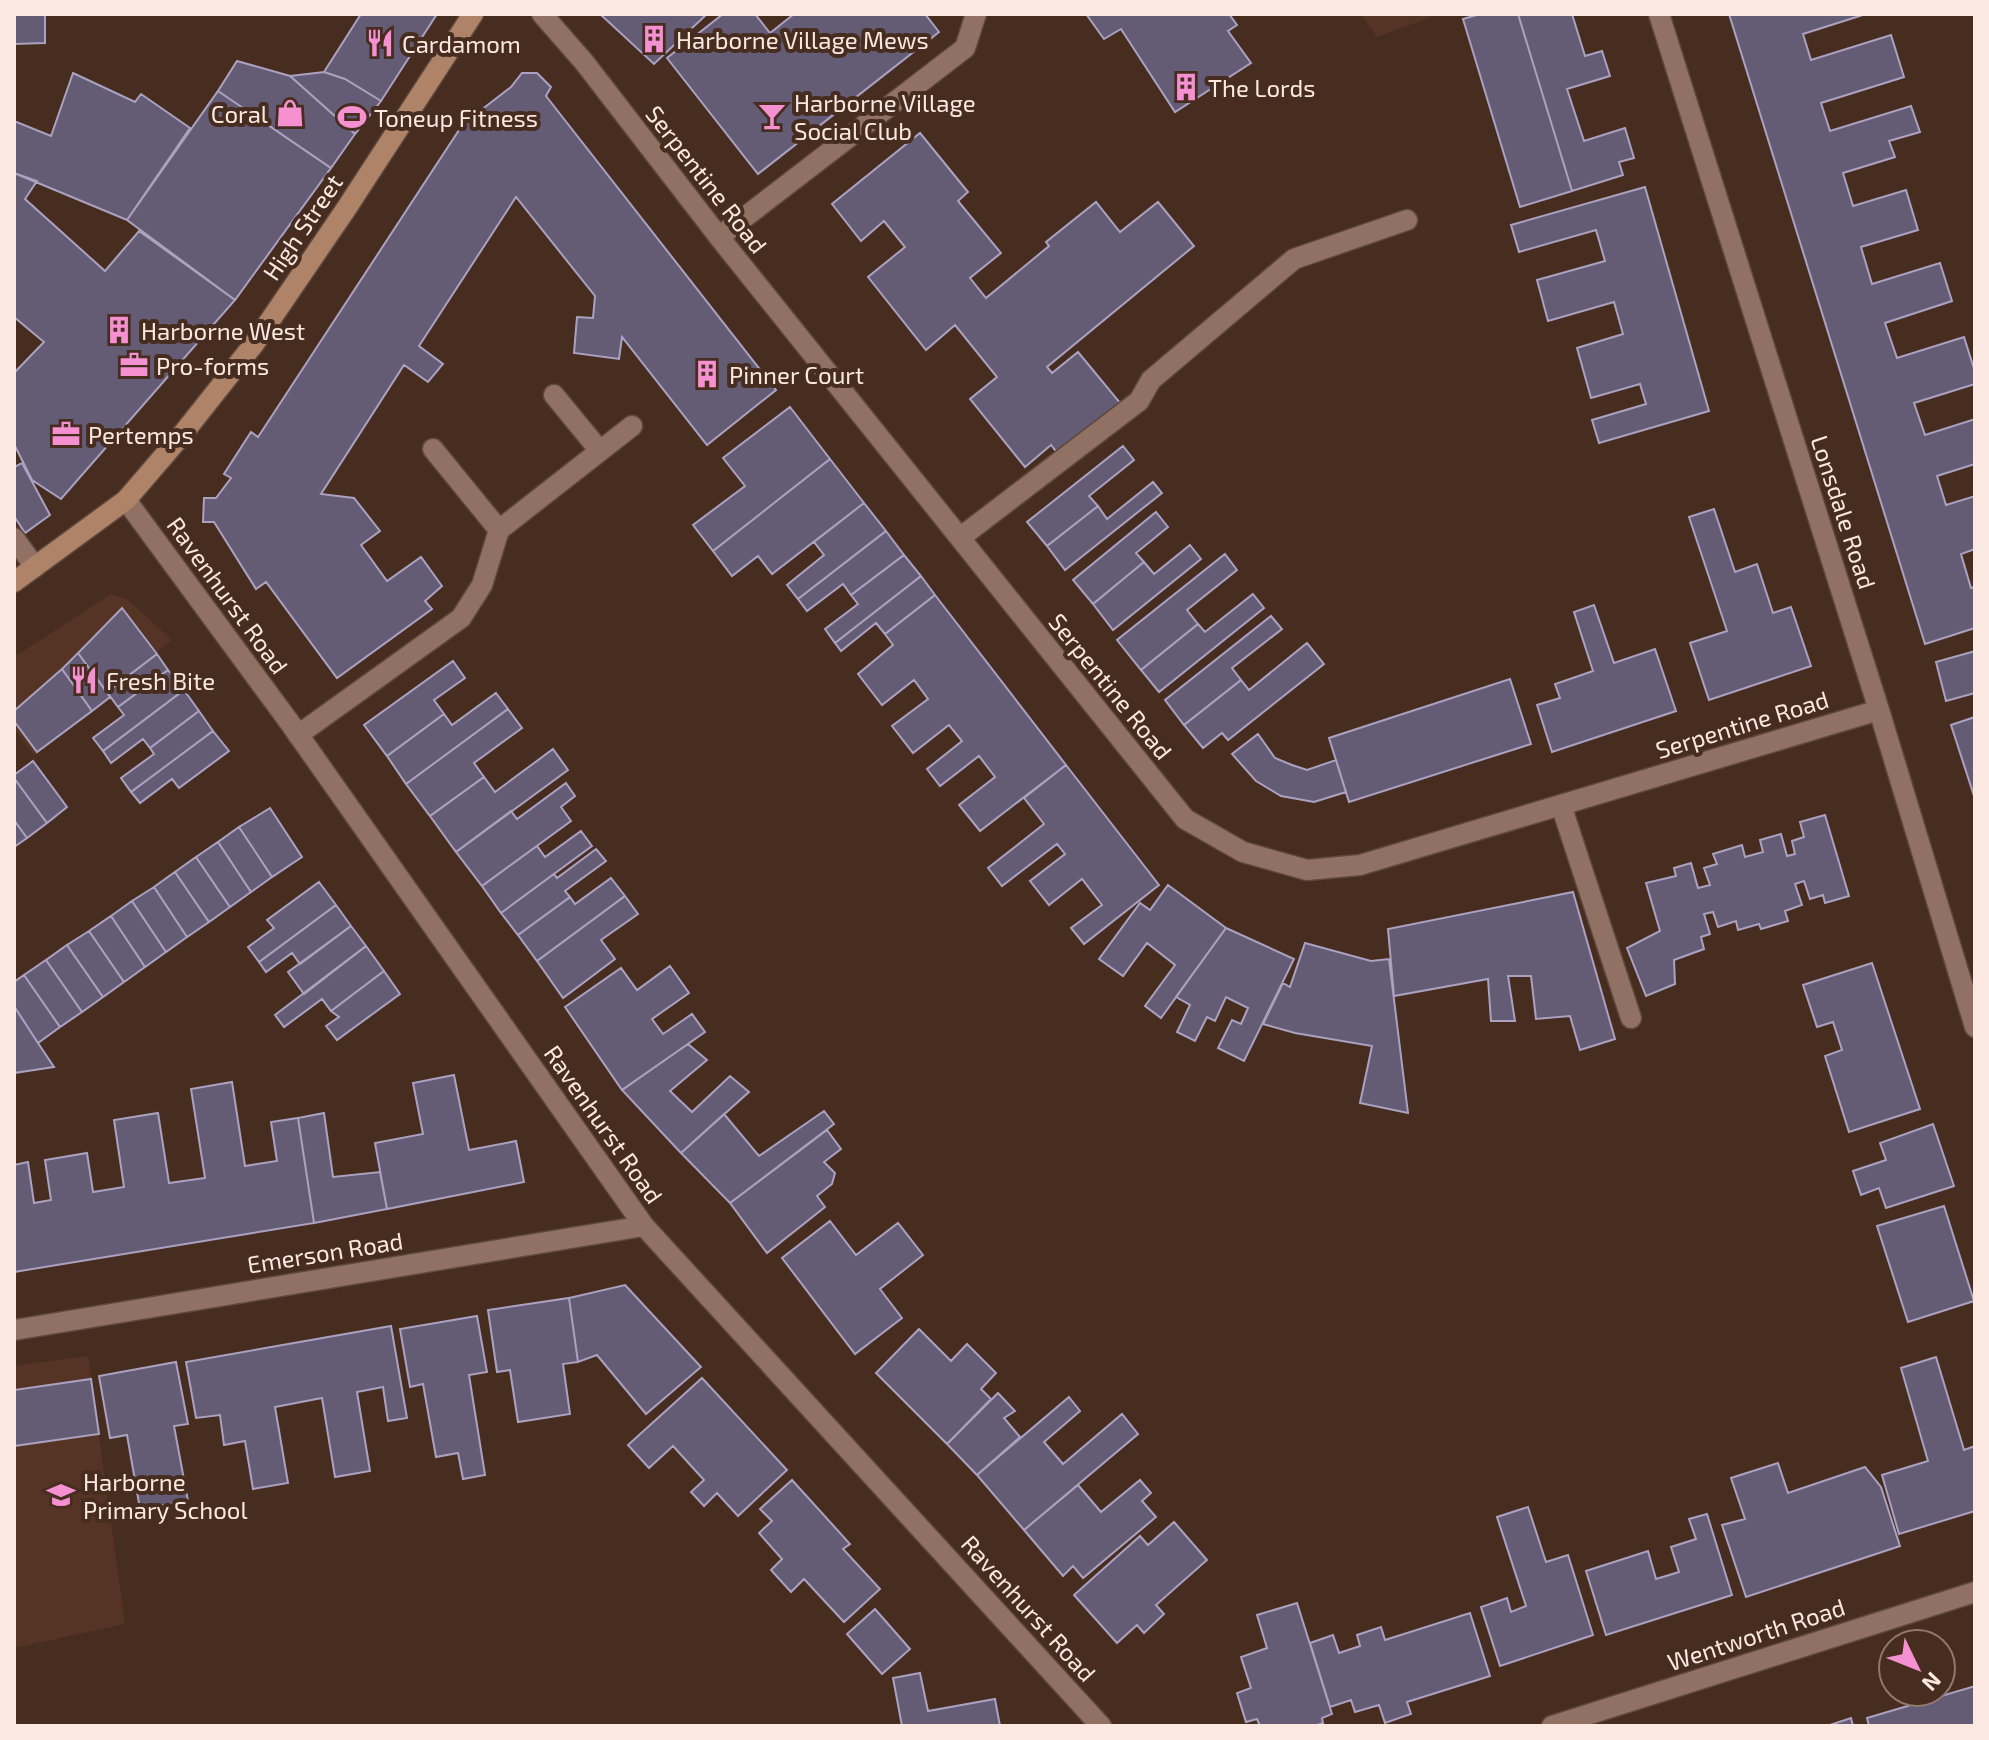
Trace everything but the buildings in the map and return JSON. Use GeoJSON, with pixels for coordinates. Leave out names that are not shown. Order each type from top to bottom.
{"type":"FeatureCollection","features":[{"type":"Feature","properties":{"kind":"main road","name":"High Street"},"geometry":{"type":"LineString","coordinates":[[14,582],[126,500],[254,344],[473,14]]}},
{"type":"Feature","properties":{"kind":"street","name":"Serpentine Road"},"geometry":{"type":"LineString","coordinates":[[542,14],[584,62],[719,237],[1185,819],[1243,852],[1307,870],[1360,865],[1879,710]]}},
{"type":"Feature","properties":{"kind":"street"},"geometry":{"type":"LineString","coordinates":[[719,237],[965,48],[976,14]]}},
{"type":"Feature","properties":{"kind":"street","name":"Lonsdale Road"},"geometry":{"type":"LineString","coordinates":[[1659,14],[1879,710],[1975,1027]]}},
{"type":"Feature","properties":{"kind":"street"},"geometry":{"type":"LineString","coordinates":[[961,537],[1139,401],[1151,380],[1294,259],[1407,220]]}},
{"type":"Feature","properties":{"kind":"street"},"geometry":{"type":"LineString","coordinates":[[554,395],[600,451]]}},
{"type":"Feature","properties":{"kind":"street"},"geometry":{"type":"LineString","coordinates":[[298,735],[461,618],[482,585],[499,530],[632,426]]}},
{"type":"Feature","properties":{"kind":"street"},"geometry":{"type":"LineString","coordinates":[[433,449],[499,530]]}},
{"type":"Feature","properties":{"kind":"street","name":"Ravenhurst Road"},"geometry":{"type":"LineString","coordinates":[[126,500],[298,735],[644,1226],[1101,1726]]}},
{"type":"Feature","properties":{"kind":"street"},"geometry":{"type":"LineString","coordinates":[[14,538],[35,567]]}},
{"type":"Feature","properties":{"kind":"street"},"geometry":{"type":"LineString","coordinates":[[1561,805],[1631,1018]]}},
{"type":"Feature","properties":{"kind":"street","name":"Emerson Road"},"geometry":{"type":"LineString","coordinates":[[14,1330],[644,1226]]}},
{"type":"Feature","properties":{"kind":"street","name":"Wentworth Road"},"geometry":{"type":"LineString","coordinates":[[1552,1726],[1975,1592]]}},
{"type":"Feature","properties":{"kind":"shaded area"},"geometry":{"type":"Polygon","coordinates":[[[1361,14],[1439,14],[1377,37],[1361,14]]]}},
{"type":"Feature","properties":{"kind":"shaded area"},"geometry":{"type":"Polygon","coordinates":[[[111,594],[128,600],[172,640],[107,692],[111,699],[34,755],[14,728],[14,657],[111,594]]]}},
{"type":"Feature","properties":{"kind":"shaded area","name":"Harborne Primary School"},"geometry":{"type":"Polygon","coordinates":[[[88,1356],[125,1624],[14,1648],[14,1366],[88,1356]]]}},
{"type":"Feature","properties":{"kind":"place","name":"Harborne Village Mews"},"geometry":{"type":"Point","coordinates":[654,39]}},
{"type":"Feature","properties":{"kind":"place","name":"Cardamom"},"geometry":{"type":"Point","coordinates":[380,43]}},
{"type":"Feature","properties":{"kind":"place","name":"The Lords"},"geometry":{"type":"Point","coordinates":[1186,87]}},
{"type":"Feature","properties":{"kind":"place","name":"Coral"},"geometry":{"type":"Point","coordinates":[290,113]}},
{"type":"Feature","properties":{"kind":"place","name":"Harborne Village Social Club"},"geometry":{"type":"Point","coordinates":[772,116]}},
{"type":"Feature","properties":{"kind":"place","name":"Toneup Fitness"},"geometry":{"type":"Point","coordinates":[352,117]}},
{"type":"Feature","properties":{"kind":"place","name":"Harborne West"},"geometry":{"type":"Point","coordinates":[119,330]}},
{"type":"Feature","properties":{"kind":"place","name":"Pro-forms"},"geometry":{"type":"Point","coordinates":[134,365]}},
{"type":"Feature","properties":{"kind":"place","name":"Pinner Court"},"geometry":{"type":"Point","coordinates":[707,374]}},
{"type":"Feature","properties":{"kind":"place","name":"Pertemps"},"geometry":{"type":"Point","coordinates":[66,434]}},
{"type":"Feature","properties":{"kind":"place","name":"Fresh Bite"},"geometry":{"type":"Point","coordinates":[84,680]}},
{"type":"Feature","properties":{"kind":"place","name":"Harborne Primary School"},"geometry":{"type":"Point","coordinates":[61,1495]}}]}
